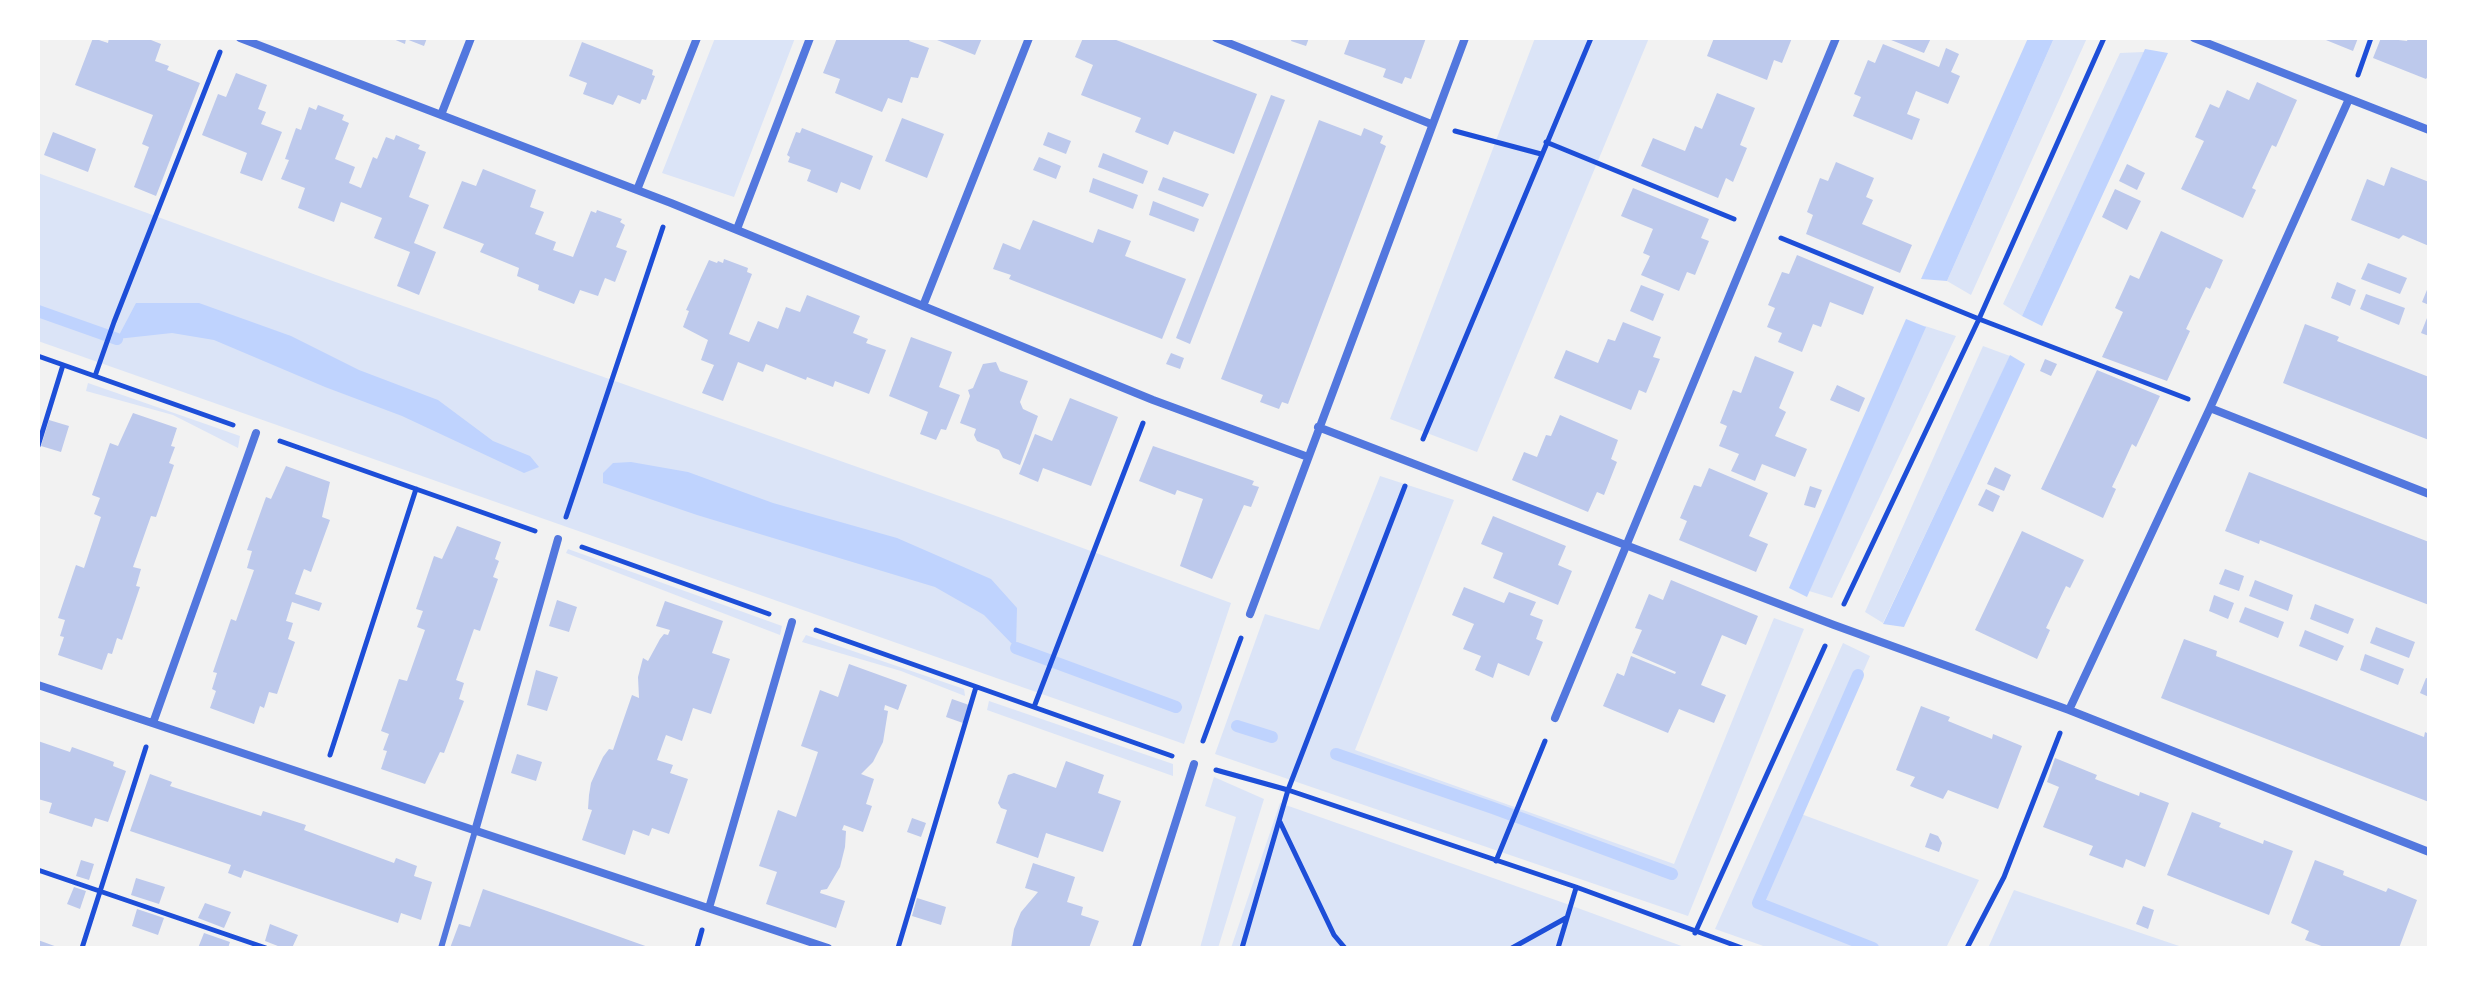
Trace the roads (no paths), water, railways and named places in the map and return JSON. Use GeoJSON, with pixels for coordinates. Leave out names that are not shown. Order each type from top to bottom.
{"type":"FeatureCollection","features":[{"type":"Feature","properties":{"kind":"street"},"geometry":{"type":"LineString","coordinates":[[240,38],[671,203],[1153,400],[1308,457]]}},
{"type":"Feature","properties":{"kind":"street"},"geometry":{"type":"LineString","coordinates":[[441,115],[471,38]]}},
{"type":"Feature","properties":{"kind":"street"},"geometry":{"type":"LineString","coordinates":[[637,190],[697,38]]}},
{"type":"Feature","properties":{"kind":"street"},"geometry":{"type":"LineString","coordinates":[[737,229],[810,38]]}},
{"type":"Feature","properties":{"kind":"street"},"geometry":{"type":"LineString","coordinates":[[923,306],[1029,38]]}},
{"type":"Feature","properties":{"kind":"street"},"geometry":{"type":"LineString","coordinates":[[1216,38],[1431,124]]}},
{"type":"Feature","properties":{"kind":"street"},"geometry":{"type":"LineString","coordinates":[[1250,614],[1465,38]]}},
{"type":"Feature","properties":{"kind":"street"},"geometry":{"type":"LineString","coordinates":[[1555,718],[1836,38]]}},
{"type":"Feature","properties":{"kind":"street"},"geometry":{"type":"LineString","coordinates":[[2194,38],[2429,130]]}},
{"type":"Feature","properties":{"kind":"street"},"geometry":{"type":"LineString","coordinates":[[2069,710],[2349,99]]}},
{"type":"Feature","properties":{"kind":"street"},"geometry":{"type":"LineString","coordinates":[[2210,408],[2429,494]]}},
{"type":"Feature","properties":{"kind":"street"},"geometry":{"type":"LineString","coordinates":[[1318,427],[1834,625],[2069,710],[2429,852]]}},
{"type":"Feature","properties":{"kind":"street"},"geometry":{"type":"LineString","coordinates":[[153,723],[256,433]]}},
{"type":"Feature","properties":{"kind":"street"},"geometry":{"type":"LineString","coordinates":[[475,831],[558,539]]}},
{"type":"Feature","properties":{"kind":"street"},"geometry":{"type":"LineString","coordinates":[[709,908],[792,622]]}},
{"type":"Feature","properties":{"kind":"street"},"geometry":{"type":"LineString","coordinates":[[38,685],[828,948]]}},
{"type":"Feature","properties":{"kind":"street"},"geometry":{"type":"LineString","coordinates":[[1136,948],[1194,764]]}},
{"type":"Feature","properties":{"kind":"lane"},"geometry":{"type":"LineString","coordinates":[[441,948],[475,831]]}},
{"type":"Feature","properties":{"kind":"water"},"geometry":{"type":"Polygon","coordinates":[[[2028,38],[2054,38],[1947,281],[1921,279],[2028,38]]]}},
{"type":"Feature","properties":{"kind":"water"},"geometry":{"type":"Polygon","coordinates":[[[2145,49],[2168,53],[2042,326],[2022,316],[2145,49]]]}},
{"type":"Feature","properties":{"kind":"water"},"geometry":{"type":"Polygon","coordinates":[[[136,303],[199,303],[291,336],[359,370],[438,400],[493,441],[530,456],[539,467],[524,473],[402,416],[214,340],[172,333],[117,339],[136,303]]]}},
{"type":"Feature","properties":{"kind":"water"},"geometry":{"type":"Polygon","coordinates":[[[1906,319],[1926,327],[1807,597],[1789,588],[1906,319]]]}},
{"type":"Feature","properties":{"kind":"water"},"geometry":{"type":"Polygon","coordinates":[[[2010,355],[2025,364],[1904,627],[1883,624],[2010,355]]]}},
{"type":"Feature","properties":{"kind":"water"},"geometry":{"type":"Polygon","coordinates":[[[631,462],[688,472],[773,503],[897,538],[991,579],[1017,608],[1016,648],[984,615],[935,587],[697,515],[603,483],[603,473],[613,463],[631,462]]]}},
{"type":"Feature","properties":{"kind":"waterway"},"geometry":{"type":"LineString","coordinates":[[38,311],[117,339]]}},
{"type":"Feature","properties":{"kind":"waterway"},"geometry":{"type":"LineString","coordinates":[[1016,648],[1176,707]]}},
{"type":"Feature","properties":{"kind":"waterway"},"geometry":{"type":"LineString","coordinates":[[1858,675],[1758,903],[1873,948]]}},
{"type":"Feature","properties":{"kind":"waterway"},"geometry":{"type":"LineString","coordinates":[[1237,726],[1272,737]]}},
{"type":"Feature","properties":{"kind":"waterway"},"geometry":{"type":"LineString","coordinates":[[1336,754],[1672,874]]}}]}
